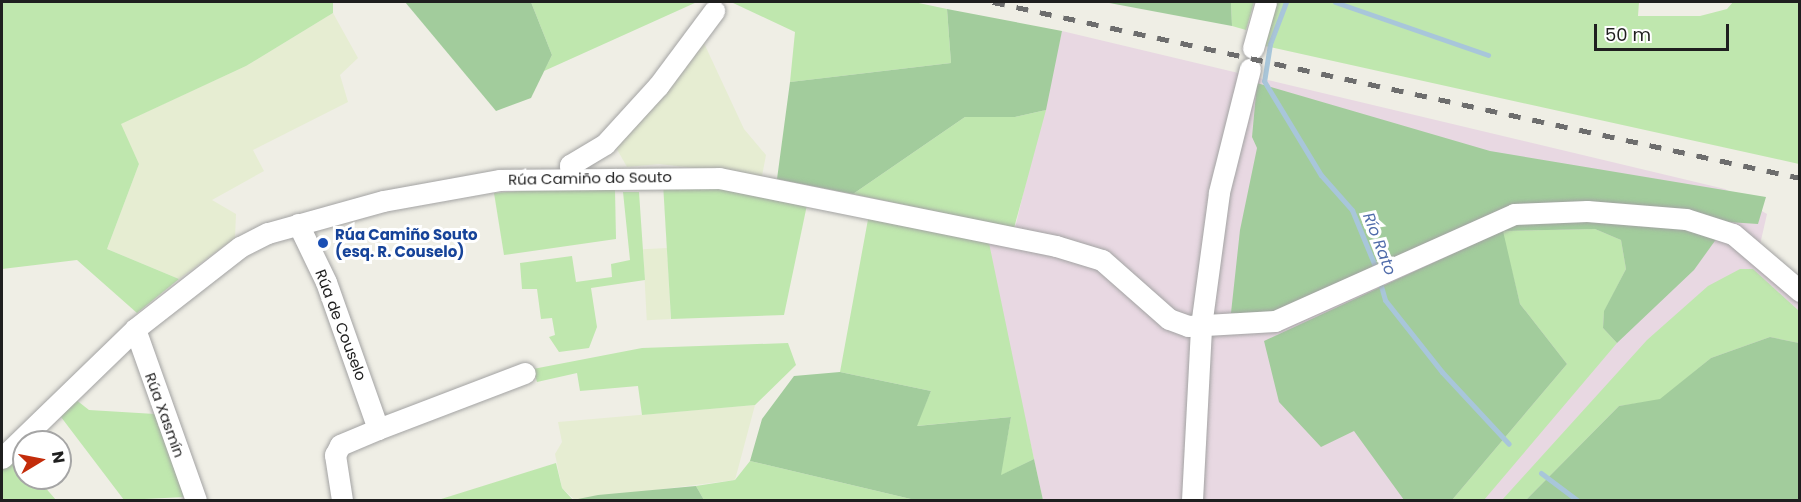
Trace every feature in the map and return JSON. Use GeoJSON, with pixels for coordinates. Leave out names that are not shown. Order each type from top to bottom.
{"type":"FeatureCollection","features":[{"type":"Feature","properties":{"kind":"street"},"geometry":{"type":"LineString","coordinates":[[1192,501],[1201,326],[1219,192],[1266,2]]}},
{"type":"Feature","properties":{"kind":"street"},"geometry":{"type":"LineString","coordinates":[[571,176],[570,165],[612,136],[658,86],[714,11]]}},
{"type":"Feature","properties":{"kind":"street","name":"Rúa Camiño do Souto"},"geometry":{"type":"LineString","coordinates":[[2,458],[135,329],[240,247],[298,224],[383,201],[492,182],[571,176],[719,178],[1056,246],[1102,260],[1169,319],[1201,326],[1275,321],[1515,214],[1587,210],[1686,219],[1733,234],[1800,291]]}},
{"type":"Feature","properties":{"kind":"street","name":"Rúa de Couselo"},"geometry":{"type":"LineString","coordinates":[[298,224],[326,282],[378,429]]}},
{"type":"Feature","properties":{"kind":"street","name":"Rúa Xasmín"},"geometry":{"type":"LineString","coordinates":[[135,329],[196,500]]}},
{"type":"Feature","properties":{"kind":"street"},"geometry":{"type":"LineString","coordinates":[[342,501],[335,455],[340,445],[525,373]]}},
{"type":"Feature","properties":{"kind":"shaded area"},"geometry":{"type":"Polygon","coordinates":[[[1062,31],[1725,189],[1767,214],[1756,262],[1799,300],[1799,500],[1043,500],[987,247],[989,225],[1015,228],[1062,31]]]}},
{"type":"Feature","properties":{"kind":"green space"},"geometry":{"type":"Polygon","coordinates":[[[2,2],[333,2],[333,13],[246,66],[121,124],[139,164],[107,249],[179,279],[137,313],[77,260],[2,269],[2,2]]]}},
{"type":"Feature","properties":{"kind":"green space"},"geometry":{"type":"Polygon","coordinates":[[[405,2],[531,2],[552,55],[531,98],[496,111],[405,2]]]}},
{"type":"Feature","properties":{"kind":"green space"},"geometry":{"type":"Polygon","coordinates":[[[531,2],[697,2],[544,71],[552,55],[531,2]]]}},
{"type":"Feature","properties":{"kind":"green space"},"geometry":{"type":"Polygon","coordinates":[[[731,2],[914,2],[947,9],[951,63],[790,82],[795,32],[731,2]]]}},
{"type":"Feature","properties":{"kind":"green space"},"geometry":{"type":"Polygon","coordinates":[[[1104,2],[1231,2],[1232,26],[1104,2]]]}},
{"type":"Feature","properties":{"kind":"green space"},"geometry":{"type":"Polygon","coordinates":[[[1231,2],[1254,2],[1246,30],[1232,26],[1231,2]]]}},
{"type":"Feature","properties":{"kind":"green space"},"geometry":{"type":"Polygon","coordinates":[[[1275,2],[1639,2],[1638,16],[1700,16],[1727,9],[1733,2],[1799,2],[1799,164],[1265,46],[1275,2]]]}},
{"type":"Feature","properties":{"kind":"green space"},"geometry":{"type":"Polygon","coordinates":[[[947,9],[1062,31],[1046,110],[1015,117],[965,117],[853,194],[777,179],[790,82],[951,63],[947,9]]]}},
{"type":"Feature","properties":{"kind":"green space"},"geometry":{"type":"Polygon","coordinates":[[[333,13],[358,58],[340,75],[348,102],[253,150],[264,171],[212,200],[236,214],[235,238],[179,279],[107,249],[139,164],[120,124],[246,66],[333,13]]]}},
{"type":"Feature","properties":{"kind":"green space"},"geometry":{"type":"Polygon","coordinates":[[[703,41],[744,129],[766,155],[762,176],[659,164],[627,167],[614,144],[703,41]]]}},
{"type":"Feature","properties":{"kind":"green space"},"geometry":{"type":"Polygon","coordinates":[[[1257,83],[1490,151],[1766,197],[1758,224],[1506,207],[1274,314],[1231,313],[1240,230],[1257,148],[1252,137],[1257,83]]]}},
{"type":"Feature","properties":{"kind":"green space"},"geometry":{"type":"Polygon","coordinates":[[[1046,110],[1014,228],[853,194],[965,117],[1015,117],[1046,110]]]}},
{"type":"Feature","properties":{"kind":"green space"},"geometry":{"type":"Polygon","coordinates":[[[663,183],[730,184],[808,200],[784,315],[671,319],[663,183]]]}},
{"type":"Feature","properties":{"kind":"green space"},"geometry":{"type":"Polygon","coordinates":[[[557,188],[615,190],[616,239],[504,255],[494,193],[557,188]]]}},
{"type":"Feature","properties":{"kind":"green space"},"geometry":{"type":"Polygon","coordinates":[[[623,192],[639,192],[645,280],[591,288],[597,327],[589,348],[559,352],[549,337],[555,335],[552,318],[541,319],[537,289],[522,289],[520,263],[572,256],[576,282],[612,277],[611,264],[630,260],[623,192]]]}},
{"type":"Feature","properties":{"kind":"green space"},"geometry":{"type":"Polygon","coordinates":[[[869,214],[988,238],[1034,459],[1000,476],[1011,417],[916,426],[931,391],[840,372],[869,214]]]}},
{"type":"Feature","properties":{"kind":"green space"},"geometry":{"type":"Polygon","coordinates":[[[1519,218],[1676,223],[1717,238],[1694,270],[1617,343],[1603,328],[1604,311],[1626,269],[1621,240],[1595,229],[1503,231],[1520,304],[1567,364],[1452,500],[1404,500],[1354,431],[1321,447],[1279,402],[1264,341],[1502,231],[1519,218]]]}},
{"type":"Feature","properties":{"kind":"green space"},"geometry":{"type":"Polygon","coordinates":[[[1595,229],[1621,240],[1626,269],[1604,312],[1603,328],[1617,343],[1484,500],[1452,500],[1567,364],[1520,304],[1502,231],[1595,229]]]}},
{"type":"Feature","properties":{"kind":"green space"},"geometry":{"type":"Polygon","coordinates":[[[667,248],[671,319],[647,320],[643,249],[667,248]]]}},
{"type":"Feature","properties":{"kind":"green space"},"geometry":{"type":"Polygon","coordinates":[[[1740,269],[1753,269],[1799,311],[1799,343],[1770,337],[1711,358],[1660,400],[1619,406],[1526,500],[1502,500],[1647,340],[1708,286],[1740,269]]]}},
{"type":"Feature","properties":{"kind":"green space"},"geometry":{"type":"Polygon","coordinates":[[[1770,337],[1799,343],[1799,500],[1526,500],[1619,406],[1660,399],[1711,358],[1770,337]]]}},
{"type":"Feature","properties":{"kind":"green space"},"geometry":{"type":"Polygon","coordinates":[[[788,343],[796,365],[755,405],[642,415],[638,386],[580,391],[577,373],[537,382],[533,369],[642,348],[788,343]]]}},
{"type":"Feature","properties":{"kind":"green space"},"geometry":{"type":"Polygon","coordinates":[[[840,372],[931,391],[917,426],[1011,417],[1001,475],[1034,459],[1043,500],[915,500],[750,461],[762,419],[794,376],[840,372]]]}},
{"type":"Feature","properties":{"kind":"green space"},"geometry":{"type":"Polygon","coordinates":[[[75,399],[89,410],[155,414],[185,497],[124,500],[61,417],[75,399]]]}},
{"type":"Feature","properties":{"kind":"green space"},"geometry":{"type":"Polygon","coordinates":[[[755,405],[735,480],[575,500],[562,488],[555,454],[562,442],[558,422],[755,405]]]}},
{"type":"Feature","properties":{"kind":"green space"},"geometry":{"type":"Polygon","coordinates":[[[12,459],[12,490],[47,490],[56,500],[2,500],[2,469],[12,459]]]}},
{"type":"Feature","properties":{"kind":"green space"},"geometry":{"type":"Polygon","coordinates":[[[750,461],[915,500],[704,500],[696,486],[735,480],[750,461]]]}},
{"type":"Feature","properties":{"kind":"green space"},"geometry":{"type":"Polygon","coordinates":[[[556,463],[562,488],[573,500],[438,500],[556,463]]]}},
{"type":"Feature","properties":{"kind":"green space"},"geometry":{"type":"Polygon","coordinates":[[[696,486],[704,500],[573,500],[598,495],[696,486]]]}},
{"type":"Feature","properties":{"kind":"waterway","name":"Río Rato"},"geometry":{"type":"LineString","coordinates":[[1286,2],[1270,44],[1264,81],[1321,175],[1352,210],[1377,271]]}},
{"type":"Feature","properties":{"kind":"waterway"},"geometry":{"type":"LineString","coordinates":[[1335,2],[1488,55]]}},
{"type":"Feature","properties":{"kind":"waterway","name":"Río Rato"},"geometry":{"type":"LineString","coordinates":[[1379,279],[1385,300],[1442,372],[1509,444]]}},
{"type":"Feature","properties":{"kind":"waterway","name":"Río Rato"},"geometry":{"type":"LineString","coordinates":[[1541,473],[1577,500]]}},
{"type":"Feature","properties":{"kind":"railway"},"geometry":{"type":"LineString","coordinates":[[993,2],[1800,178]]}},
{"type":"Feature","properties":{"kind":"place","name":"Rúa Camiño Souto (esq. R. Couselo)"},"geometry":{"type":"Point","coordinates":[323,243]}}]}
